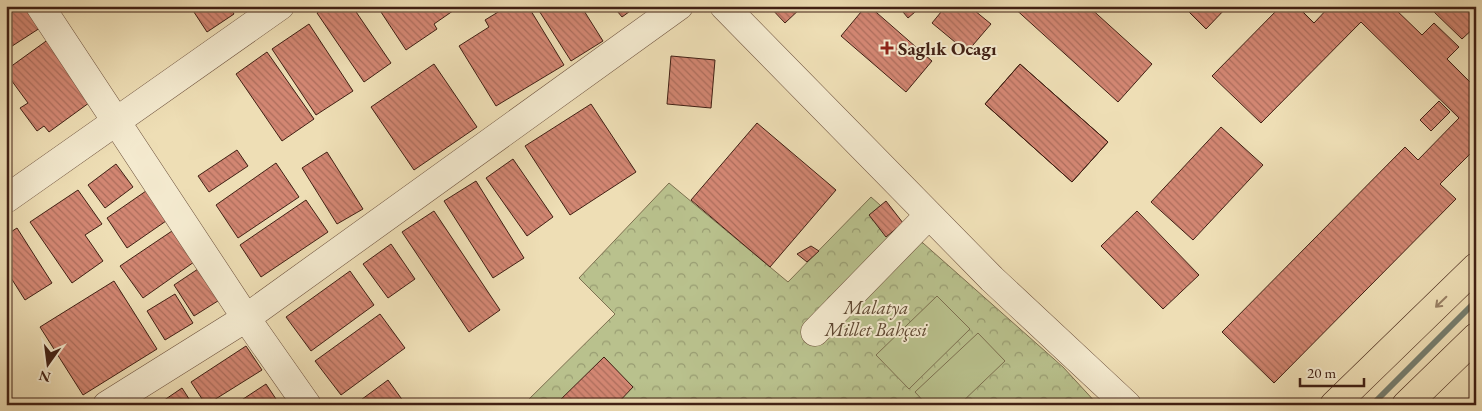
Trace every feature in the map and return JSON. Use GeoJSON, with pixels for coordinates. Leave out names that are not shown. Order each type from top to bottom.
{"type":"FeatureCollection","features":[{"type":"Feature","properties":{"kind":"main road"},"geometry":{"type":"LineString","coordinates":[[1334,405],[1476,268]]}},
{"type":"Feature","properties":{"kind":"main road"},"geometry":{"type":"LineString","coordinates":[[1406,405],[1476,337]]}},
{"type":"Feature","properties":{"kind":"street"},"geometry":{"type":"LineString","coordinates":[[40,6],[246,318],[307,405]]}},
{"type":"Feature","properties":{"kind":"street"},"geometry":{"type":"LineString","coordinates":[[6,198],[280,6]]}},
{"type":"Feature","properties":{"kind":"street"},"geometry":{"type":"LineString","coordinates":[[107,405],[246,318],[679,6]]}},
{"type":"Feature","properties":{"kind":"street"},"geometry":{"type":"LineString","coordinates":[[724,6],[992,280],[1126,405]]}},
{"type":"Feature","properties":{"kind":"street"},"geometry":{"type":"LineString","coordinates":[[815,332],[929,215]]}},
{"type":"Feature","properties":{"kind":"green space","name":"Malatya Millet Bahçesi"},"geometry":{"type":"Polygon","coordinates":[[[669,183],[788,282],[871,197],[1063,367],[1098,405],[523,405],[615,314],[579,278],[669,183]]]}},
{"type":"Feature","properties":{"kind":"green space"},"geometry":{"type":"Polygon","coordinates":[[[937,296],[970,329],[909,389],[876,355],[937,296]]]}},
{"type":"Feature","properties":{"kind":"green space"},"geometry":{"type":"Polygon","coordinates":[[[978,333],[1005,361],[959,405],[927,405],[915,392],[978,333]]]}},
{"type":"Feature","properties":{"kind":"building"},"geometry":{"type":"Polygon","coordinates":[[[6,6],[25,6],[40,28],[6,50],[6,6]]]}},
{"type":"Feature","properties":{"kind":"building"},"geometry":{"type":"Polygon","coordinates":[[[190,6],[229,6],[234,14],[207,32],[190,6]]]}},
{"type":"Feature","properties":{"kind":"building"},"geometry":{"type":"Polygon","coordinates":[[[327,6],[352,6],[391,63],[364,82],[317,13],[327,6]]]}},
{"type":"Feature","properties":{"kind":"building"},"geometry":{"type":"Polygon","coordinates":[[[377,6],[460,6],[434,24],[437,29],[406,50],[377,6]]]}},
{"type":"Feature","properties":{"kind":"building"},"geometry":{"type":"Polygon","coordinates":[[[508,6],[528,6],[564,65],[496,106],[459,46],[489,27],[485,20],[508,6]]]}},
{"type":"Feature","properties":{"kind":"building"},"geometry":{"type":"Polygon","coordinates":[[[536,6],[581,6],[603,41],[571,61],[536,6]]]}},
{"type":"Feature","properties":{"kind":"building"},"geometry":{"type":"Polygon","coordinates":[[[613,6],[637,6],[622,17],[613,6]]]}},
{"type":"Feature","properties":{"kind":"building"},"geometry":{"type":"Polygon","coordinates":[[[769,6],[803,6],[785,23],[769,6]]]}},
{"type":"Feature","properties":{"kind":"building","name":"Saglık Ocagı"},"geometry":{"type":"Polygon","coordinates":[[[866,6],[869,6],[932,61],[906,92],[841,36],[866,6]]]}},
{"type":"Feature","properties":{"kind":"building"},"geometry":{"type":"Polygon","coordinates":[[[898,6],[922,6],[908,18],[898,6]]]}},
{"type":"Feature","properties":{"kind":"building"},"geometry":{"type":"Polygon","coordinates":[[[946,6],[969,6],[991,24],[967,52],[932,23],[946,6]]]}},
{"type":"Feature","properties":{"kind":"building"},"geometry":{"type":"Polygon","coordinates":[[[1012,6],[1088,6],[1152,64],[1118,102],[1012,6]]]}},
{"type":"Feature","properties":{"kind":"building"},"geometry":{"type":"Polygon","coordinates":[[[1183,6],[1228,6],[1206,29],[1183,6]]]}},
{"type":"Feature","properties":{"kind":"building"},"geometry":{"type":"Polygon","coordinates":[[[1281,6],[1297,6],[1314,23],[1330,6],[1392,6],[1422,35],[1434,23],[1459,47],[1447,59],[1476,88],[1476,148],[1440,184],[1456,199],[1274,383],[1222,332],[1405,147],[1418,160],[1459,118],[1361,22],[1261,123],[1212,76],[1281,6]]]}},
{"type":"Feature","properties":{"kind":"building"},"geometry":{"type":"Polygon","coordinates":[[[1436,6],[1476,6],[1476,26],[1462,39],[1432,10],[1436,6]]]}},
{"type":"Feature","properties":{"kind":"building"},"geometry":{"type":"Polygon","coordinates":[[[309,24],[353,91],[316,115],[272,49],[309,24]]]}},
{"type":"Feature","properties":{"kind":"building"},"geometry":{"type":"Polygon","coordinates":[[[49,39],[93,100],[49,132],[44,126],[37,131],[20,108],[28,103],[6,73],[6,70],[49,39]]]}},
{"type":"Feature","properties":{"kind":"building"},"geometry":{"type":"Polygon","coordinates":[[[267,52],[314,119],[282,141],[236,74],[267,52]]]}},
{"type":"Feature","properties":{"kind":"building"},"geometry":{"type":"Polygon","coordinates":[[[671,56],[715,60],[711,108],[667,104],[671,56]]]}},
{"type":"Feature","properties":{"kind":"building"},"geometry":{"type":"Polygon","coordinates":[[[434,64],[477,127],[414,170],[371,107],[434,64]]]}},
{"type":"Feature","properties":{"kind":"building"},"geometry":{"type":"Polygon","coordinates":[[[1020,64],[1108,142],[1072,182],[985,104],[1020,64]]]}},
{"type":"Feature","properties":{"kind":"building"},"geometry":{"type":"Polygon","coordinates":[[[1020,64],[1108,142],[1072,182],[985,104],[1020,64]]]}},
{"type":"Feature","properties":{"kind":"building"},"geometry":{"type":"Polygon","coordinates":[[[1439,101],[1450,112],[1431,131],[1420,120],[1439,101]]]}},
{"type":"Feature","properties":{"kind":"building"},"geometry":{"type":"Polygon","coordinates":[[[591,104],[636,172],[570,215],[525,146],[591,104]]]}},
{"type":"Feature","properties":{"kind":"building"},"geometry":{"type":"Polygon","coordinates":[[[757,123],[836,190],[770,267],[691,200],[757,123]]]}},
{"type":"Feature","properties":{"kind":"building"},"geometry":{"type":"Polygon","coordinates":[[[1221,127],[1263,165],[1193,240],[1151,202],[1221,127]]]}},
{"type":"Feature","properties":{"kind":"building"},"geometry":{"type":"Polygon","coordinates":[[[237,150],[248,166],[209,192],[198,176],[237,150]]]}},
{"type":"Feature","properties":{"kind":"building"},"geometry":{"type":"Polygon","coordinates":[[[327,152],[363,209],[337,224],[302,168],[327,152]]]}},
{"type":"Feature","properties":{"kind":"building"},"geometry":{"type":"Polygon","coordinates":[[[513,159],[553,217],[527,236],[486,178],[513,159]]]}},
{"type":"Feature","properties":{"kind":"building"},"geometry":{"type":"Polygon","coordinates":[[[276,163],[299,197],[238,238],[216,205],[276,163]]]}},
{"type":"Feature","properties":{"kind":"building"},"geometry":{"type":"Polygon","coordinates":[[[116,164],[133,187],[105,208],[88,185],[116,164]]]}},
{"type":"Feature","properties":{"kind":"building"},"geometry":{"type":"Polygon","coordinates":[[[476,181],[524,258],[493,278],[444,201],[476,181]]]}},
{"type":"Feature","properties":{"kind":"building"},"geometry":{"type":"Polygon","coordinates":[[[78,190],[102,224],[85,235],[103,261],[72,283],[30,222],[78,190]]]}},
{"type":"Feature","properties":{"kind":"building"},"geometry":{"type":"Polygon","coordinates":[[[146,191],[166,221],[127,248],[107,218],[146,191]]]}},
{"type":"Feature","properties":{"kind":"building"},"geometry":{"type":"Polygon","coordinates":[[[306,200],[328,232],[261,277],[240,245],[306,200]]]}},
{"type":"Feature","properties":{"kind":"building"},"geometry":{"type":"Polygon","coordinates":[[[886,201],[903,223],[886,237],[869,215],[886,201]]]}},
{"type":"Feature","properties":{"kind":"building"},"geometry":{"type":"Polygon","coordinates":[[[434,211],[500,310],[469,332],[402,232],[434,211]]]}},
{"type":"Feature","properties":{"kind":"building"},"geometry":{"type":"Polygon","coordinates":[[[1137,211],[1199,275],[1163,309],[1101,246],[1137,211]]]}},
{"type":"Feature","properties":{"kind":"building"},"geometry":{"type":"Polygon","coordinates":[[[17,228],[52,283],[25,300],[6,270],[6,235],[17,228]]]}},
{"type":"Feature","properties":{"kind":"building"},"geometry":{"type":"Polygon","coordinates":[[[172,231],[194,262],[143,298],[120,266],[172,231]]]}},
{"type":"Feature","properties":{"kind":"building"},"geometry":{"type":"Polygon","coordinates":[[[391,244],[415,279],[388,298],[363,264],[391,244]]]}},
{"type":"Feature","properties":{"kind":"building"},"geometry":{"type":"Polygon","coordinates":[[[811,246],[819,251],[807,262],[797,254],[811,246]]]}},
{"type":"Feature","properties":{"kind":"building"},"geometry":{"type":"Polygon","coordinates":[[[201,267],[221,299],[194,316],[174,285],[201,267]]]}},
{"type":"Feature","properties":{"kind":"building"},"geometry":{"type":"Polygon","coordinates":[[[350,271],[374,305],[311,351],[286,317],[350,271]]]}},
{"type":"Feature","properties":{"kind":"building"},"geometry":{"type":"Polygon","coordinates":[[[114,281],[157,349],[83,395],[40,327],[114,281]]]}},
{"type":"Feature","properties":{"kind":"building"},"geometry":{"type":"Polygon","coordinates":[[[175,294],[193,323],[165,340],[147,311],[175,294]]]}},
{"type":"Feature","properties":{"kind":"building"},"geometry":{"type":"Polygon","coordinates":[[[380,314],[405,348],[341,395],[315,361],[380,314]]]}},
{"type":"Feature","properties":{"kind":"building"},"geometry":{"type":"Polygon","coordinates":[[[246,346],[262,370],[206,405],[191,382],[246,346]]]}},
{"type":"Feature","properties":{"kind":"building"},"geometry":{"type":"Polygon","coordinates":[[[604,357],[633,387],[616,405],[555,405],[604,357]]]}},
{"type":"Feature","properties":{"kind":"building"},"geometry":{"type":"Polygon","coordinates":[[[388,380],[406,405],[354,405],[388,380]]]}},
{"type":"Feature","properties":{"kind":"building"},"geometry":{"type":"Polygon","coordinates":[[[266,384],[280,405],[234,405],[266,384]]]}},
{"type":"Feature","properties":{"kind":"building"},"geometry":{"type":"Polygon","coordinates":[[[182,388],[193,405],[157,405],[182,388]]]}},
{"type":"Feature","properties":{"kind":"waterway"},"geometry":{"type":"LineString","coordinates":[[1372,405],[1476,301]]}},
{"type":"Feature","properties":{"kind":"place","name":"Saglık Ocagı"},"geometry":{"type":"Point","coordinates":[887,48]}}]}
